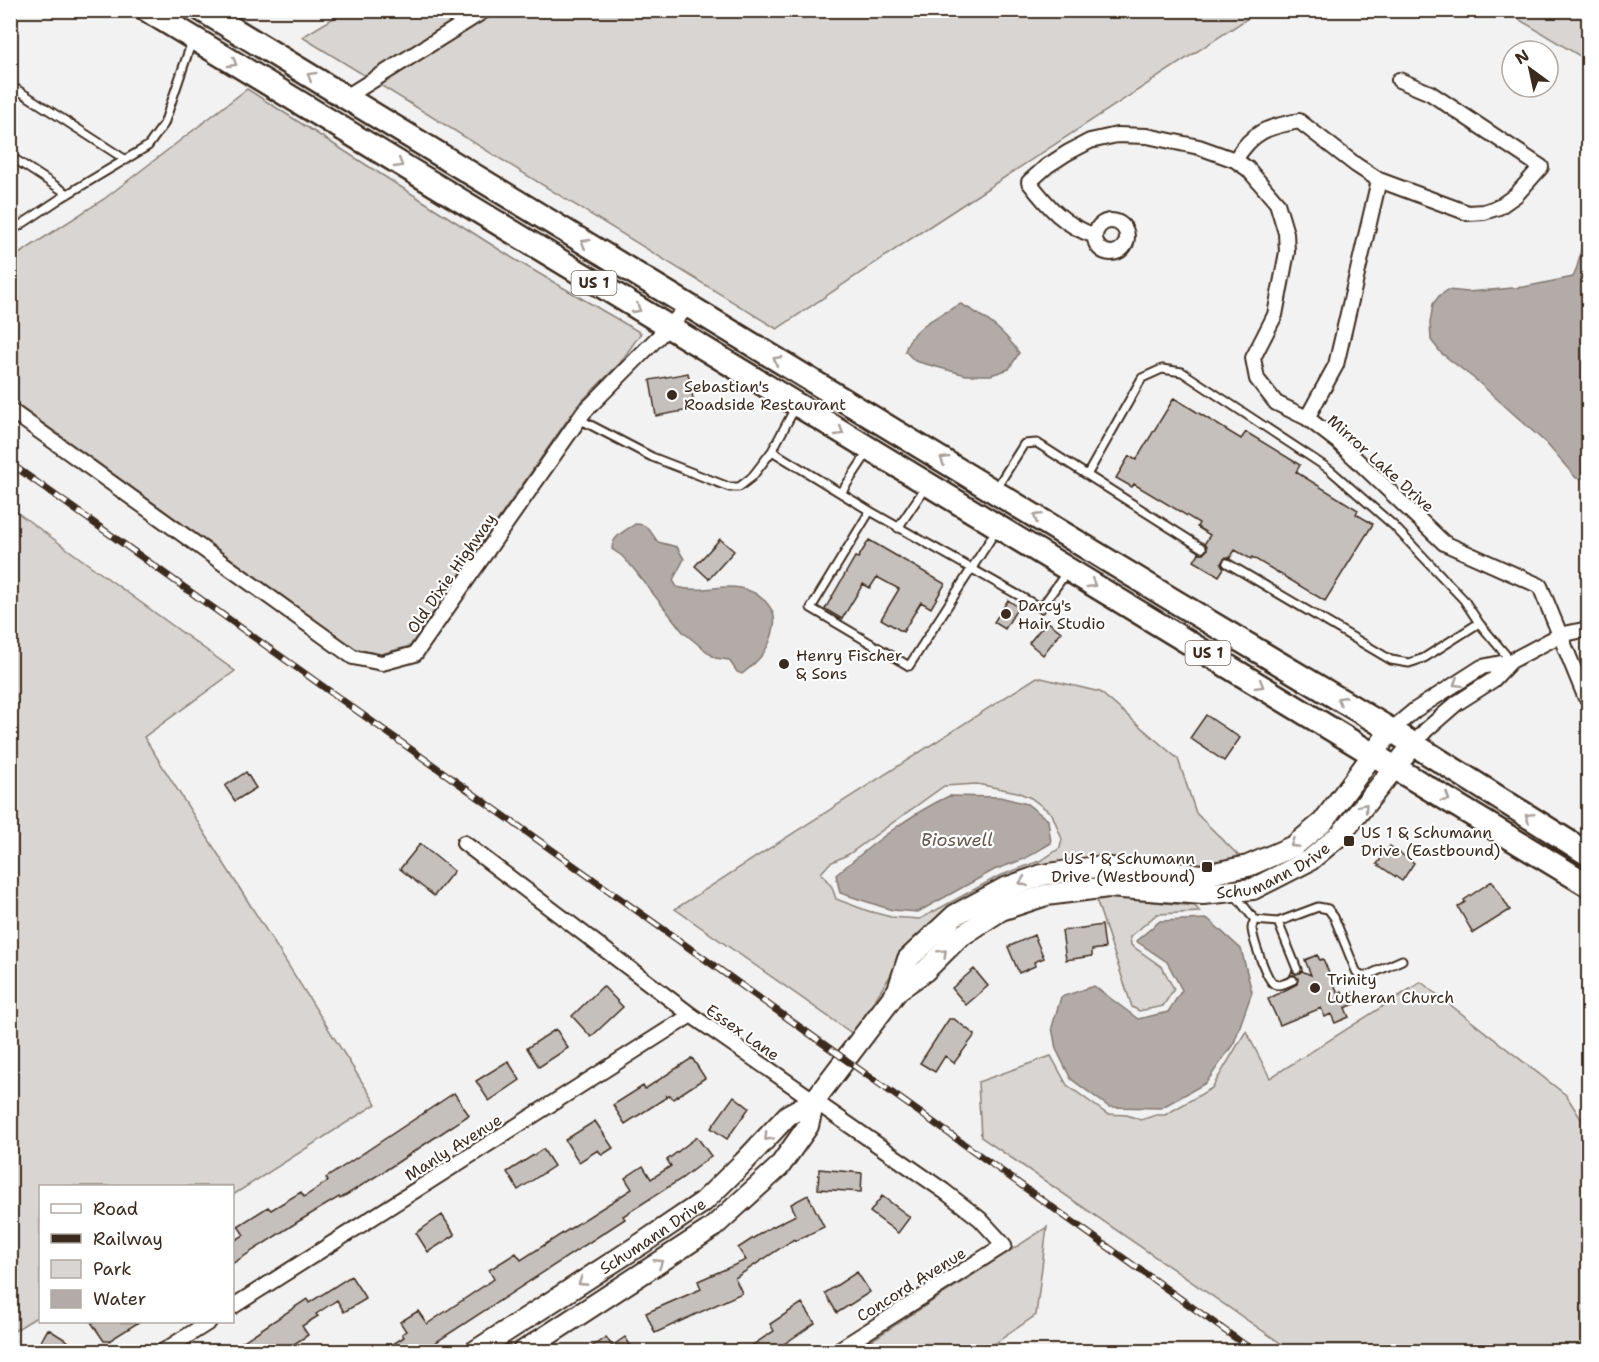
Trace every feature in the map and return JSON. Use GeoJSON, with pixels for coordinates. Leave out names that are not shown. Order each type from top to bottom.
{"type":"FeatureCollection","features":[{"type":"Feature","properties":{"kind":"main road","name":"US 1"},"geometry":{"type":"LineString","coordinates":[[147,10],[1588,885]]}},
{"type":"Feature","properties":{"kind":"main road","name":"US 1"},"geometry":{"type":"LineString","coordinates":[[210,12],[1166,596],[1391,730],[1588,854]]}},
{"type":"Feature","properties":{"kind":"main road"},"geometry":{"type":"LineString","coordinates":[[169,24],[194,22],[210,12]]}},
{"type":"Feature","properties":{"kind":"street"},"geometry":{"type":"LineString","coordinates":[[346,97],[485,10]]}},
{"type":"Feature","properties":{"kind":"street"},"geometry":{"type":"LineString","coordinates":[[1235,160],[1247,142],[1272,126],[1299,121],[1379,180],[1468,213],[1484,212],[1499,207],[1516,195],[1541,167],[1430,93],[1399,80]]}},
{"type":"Feature","properties":{"kind":"street","name":"Mirror Lake Drive"},"geometry":{"type":"LineString","coordinates":[[1095,236],[1077,230],[1060,219],[1029,183],[1047,165],[1090,141],[1117,135],[1148,136],[1199,147],[1235,160],[1248,169],[1277,203],[1286,233],[1287,252],[1275,315],[1253,358],[1257,379],[1276,403],[1307,418],[1337,441],[1444,543],[1540,586],[1588,699]]}},
{"type":"Feature","properties":{"kind":"street"},"geometry":{"type":"LineString","coordinates":[[1307,418],[1336,365],[1379,180]]}},
{"type":"Feature","properties":{"kind":"street","name":"Old Dixie Highway"},"geometry":{"type":"LineString","coordinates":[[10,410],[353,657],[382,663],[415,654],[579,419],[689,306]]}},
{"type":"Feature","properties":{"kind":"street"},"geometry":{"type":"LineString","coordinates":[[1391,730],[1415,710],[1482,667],[1511,661],[1560,635],[1588,629]]}},
{"type":"Feature","properties":{"kind":"street"},"geometry":{"type":"LineString","coordinates":[[1413,745],[1426,730],[1457,703],[1493,680],[1511,661]]}},
{"type":"Feature","properties":{"kind":"street","name":"Schumann Drive"},"geometry":{"type":"LineString","coordinates":[[898,990],[908,959],[955,915],[1003,889],[1042,875],[1096,867],[1204,875],[1220,873],[1248,866],[1294,846],[1323,822],[1391,730]]}},
{"type":"Feature","properties":{"kind":"street","name":"Schumann Drive"},"geometry":{"type":"LineString","coordinates":[[522,1352],[712,1228],[779,1167],[808,1126],[814,1101],[898,990],[925,971],[958,938],[1001,910],[1046,895],[1108,887],[1203,894],[1252,889],[1310,860],[1341,834],[1413,745]]}},
{"type":"Feature","properties":{"kind":"street","name":"Essex Lane"},"geometry":{"type":"LineString","coordinates":[[464,843],[691,1015],[962,1205],[980,1219],[1004,1245]]}},
{"type":"Feature","properties":{"kind":"street","name":"Manly Avenue"},"geometry":{"type":"LineString","coordinates":[[234,1305],[691,1015]]}},
{"type":"Feature","properties":{"kind":"street","name":"Schumann Drive"},"geometry":{"type":"LineString","coordinates":[[474,1352],[697,1206],[744,1162],[788,1115],[814,1101]]}},
{"type":"Feature","properties":{"kind":"street"},"geometry":{"type":"LineString","coordinates":[[697,1206],[712,1228]]}},
{"type":"Feature","properties":{"kind":"street","name":"Concord Avenue"},"geometry":{"type":"LineString","coordinates":[[836,1352],[1004,1245]]}},
{"type":"Feature","properties":{"kind":"street"},"geometry":{"type":"LineString","coordinates":[[560,1297],[575,1317]]}},
{"type":"Feature","properties":{"kind":"street"},"geometry":{"type":"LineString","coordinates":[[162,1352],[207,1323]]}},
{"type":"Feature","properties":{"kind":"lane"},"geometry":{"type":"LineString","coordinates":[[10,232],[148,146],[164,124],[193,39]]}},
{"type":"Feature","properties":{"kind":"lane"},"geometry":{"type":"LineString","coordinates":[[10,85],[126,160]]}},
{"type":"Feature","properties":{"kind":"lane"},"geometry":{"type":"LineString","coordinates":[[10,156],[68,194]]}},
{"type":"Feature","properties":{"kind":"lane"},"geometry":{"type":"LineString","coordinates":[[1087,475],[1142,378],[1162,369],[1182,372],[1329,469],[1393,525],[1464,600],[1479,623],[1511,661]]}},
{"type":"Feature","properties":{"kind":"lane"},"geometry":{"type":"LineString","coordinates":[[579,419],[652,457],[729,487],[739,487],[752,477],[772,451],[796,405]]}},
{"type":"Feature","properties":{"kind":"lane"},"geometry":{"type":"LineString","coordinates":[[994,491],[1024,444],[1037,443],[1202,548]]}},
{"type":"Feature","properties":{"kind":"lane"},"geometry":{"type":"LineString","coordinates":[[841,493],[870,450]]}},
{"type":"Feature","properties":{"kind":"lane"},"geometry":{"type":"LineString","coordinates":[[772,451],[898,528],[1041,608],[1069,570]]}},
{"type":"Feature","properties":{"kind":"lane"},"geometry":{"type":"LineString","coordinates":[[898,528],[927,485]]}},
{"type":"Feature","properties":{"kind":"lane"},"geometry":{"type":"LineString","coordinates":[[870,511],[811,608],[909,666],[998,527]]}},
{"type":"Feature","properties":{"kind":"lane"},"geometry":{"type":"LineString","coordinates":[[1227,563],[1391,660],[1409,663],[1424,658],[1479,623]]}},
{"type":"Feature","properties":{"kind":"lane"},"geometry":{"type":"LineString","coordinates":[[1220,873],[1255,920],[1278,922],[1318,907],[1328,909],[1334,917],[1360,976],[1366,976],[1402,960]]}},
{"type":"Feature","properties":{"kind":"lane"},"geometry":{"type":"LineString","coordinates":[[1255,920],[1252,926],[1254,938],[1269,978],[1274,984],[1280,985],[1293,980]]}},
{"type":"Feature","properties":{"kind":"lane"},"geometry":{"type":"LineString","coordinates":[[1278,922],[1297,969]]}},
{"type":"Feature","properties":{"kind":"green space"},"geometry":{"type":"Polygon","coordinates":[[[347,10],[1259,11],[777,329],[302,37],[347,10]]]}},
{"type":"Feature","properties":{"kind":"green space"},"geometry":{"type":"Polygon","coordinates":[[[1500,11],[1588,11],[1588,61],[1560,44],[1560,39],[1551,39],[1510,14],[1500,11]]]}},
{"type":"Feature","properties":{"kind":"green space"},"geometry":{"type":"Polygon","coordinates":[[[247,89],[514,259],[641,333],[620,363],[577,406],[410,646],[381,654],[356,649],[11,400],[11,259],[104,199],[247,89]]]}},
{"type":"Feature","properties":{"kind":"green space"},"geometry":{"type":"Polygon","coordinates":[[[11,508],[235,671],[144,737],[376,1104],[234,1194],[234,1185],[39,1185],[39,1316],[11,1333],[11,508]]]}},
{"type":"Feature","properties":{"kind":"green space"},"geometry":{"type":"Polygon","coordinates":[[[1037,677],[1100,692],[1178,759],[1196,813],[1241,858],[1203,867],[1079,861],[910,945],[853,1034],[675,909],[1037,677]],[[977,784],[944,786],[849,854],[830,863],[821,873],[832,887],[836,899],[891,917],[920,919],[997,877],[1042,860],[1060,848],[1062,839],[1052,814],[1031,798],[1017,792],[977,784]]]}},
{"type":"Feature","properties":{"kind":"green space"},"geometry":{"type":"Polygon","coordinates":[[[1095,896],[1195,906],[1200,912],[1157,914],[1130,937],[1131,945],[1162,967],[1174,989],[1163,1006],[1139,1011],[1132,1007],[1095,896]]]}},
{"type":"Feature","properties":{"kind":"green space"},"geometry":{"type":"Polygon","coordinates":[[[1421,982],[1566,1095],[1588,1130],[1588,1351],[1292,1351],[981,1137],[978,1082],[1051,1056],[1067,1085],[1107,1114],[1127,1115],[1141,1120],[1156,1115],[1165,1115],[1212,1088],[1246,1031],[1270,1078],[1421,982]]]}},
{"type":"Feature","properties":{"kind":"green space"},"geometry":{"type":"Polygon","coordinates":[[[1047,1227],[1036,1315],[984,1351],[855,1351],[1047,1227]]]}},
{"type":"Feature","properties":{"kind":"water"},"geometry":{"type":"Polygon","coordinates":[[[1588,223],[1588,478],[1576,478],[1546,443],[1476,380],[1441,353],[1431,340],[1430,323],[1433,304],[1448,290],[1468,292],[1524,287],[1573,277],[1588,223]]]}},
{"type":"Feature","properties":{"kind":"water"},"geometry":{"type":"Polygon","coordinates":[[[961,304],[993,325],[1007,337],[1019,353],[1009,369],[991,375],[966,375],[915,361],[905,351],[913,335],[920,328],[961,304]]]}},
{"type":"Feature","properties":{"kind":"water"},"geometry":{"type":"Polygon","coordinates":[[[635,524],[646,527],[658,542],[677,547],[684,559],[673,580],[677,587],[744,589],[754,593],[770,606],[774,622],[770,641],[759,659],[742,674],[737,672],[729,660],[715,658],[683,632],[633,568],[612,549],[617,537],[635,524]]]}},
{"type":"Feature","properties":{"kind":"water","name":"Bioswell"},"geometry":{"type":"Polygon","coordinates":[[[949,796],[1000,797],[1027,804],[1048,820],[1051,843],[1024,859],[994,870],[918,912],[892,910],[840,893],[836,875],[904,822],[949,796]]]}},
{"type":"Feature","properties":{"kind":"water"},"geometry":{"type":"Polygon","coordinates":[[[1208,919],[1241,949],[1252,992],[1234,1043],[1206,1083],[1161,1108],[1109,1107],[1071,1079],[1056,1049],[1052,1027],[1061,997],[1094,986],[1138,1019],[1168,1012],[1182,990],[1167,962],[1136,941],[1160,921],[1208,919]]]}},
{"type":"Feature","properties":{"kind":"building","name":"Sebastian's Roadside Restaurant"},"geometry":{"type":"Polygon","coordinates":[[[688,373],[695,409],[656,416],[650,380],[688,373]]]}},
{"type":"Feature","properties":{"kind":"building"},"geometry":{"type":"Polygon","coordinates":[[[1174,398],[1241,439],[1246,432],[1300,465],[1296,472],[1358,510],[1356,514],[1373,524],[1325,601],[1252,557],[1251,559],[1235,550],[1230,558],[1226,557],[1223,560],[1221,564],[1224,568],[1219,576],[1194,561],[1199,553],[1207,550],[1205,543],[1210,535],[1197,527],[1199,523],[1134,484],[1132,487],[1116,478],[1129,456],[1136,460],[1174,398]]]}},
{"type":"Feature","properties":{"kind":"building"},"geometry":{"type":"Polygon","coordinates":[[[720,539],[734,551],[709,579],[695,566],[720,539]]]}},
{"type":"Feature","properties":{"kind":"building"},"geometry":{"type":"Polygon","coordinates":[[[869,540],[945,584],[931,608],[921,602],[903,632],[881,619],[899,589],[877,577],[870,588],[863,584],[842,619],[825,609],[855,557],[858,558],[869,540]]]}},
{"type":"Feature","properties":{"kind":"building","name":"Darcy's Hair Studio"},"geometry":{"type":"Polygon","coordinates":[[[1008,600],[1018,607],[1005,629],[994,622],[1008,600]]]}},
{"type":"Feature","properties":{"kind":"building"},"geometry":{"type":"Polygon","coordinates":[[[1047,621],[1061,632],[1043,655],[1029,643],[1047,621]]]}},
{"type":"Feature","properties":{"kind":"building"},"geometry":{"type":"Polygon","coordinates":[[[1206,715],[1240,738],[1224,761],[1190,738],[1206,715]]]}},
{"type":"Feature","properties":{"kind":"building"},"geometry":{"type":"Polygon","coordinates":[[[246,772],[256,788],[235,801],[225,786],[246,772]]]}},
{"type":"Feature","properties":{"kind":"building"},"geometry":{"type":"Polygon","coordinates":[[[420,844],[454,871],[434,896],[400,869],[420,844]]]}},
{"type":"Feature","properties":{"kind":"building"},"geometry":{"type":"Polygon","coordinates":[[[1390,846],[1414,863],[1402,881],[1377,864],[1390,846]]]}},
{"type":"Feature","properties":{"kind":"building"},"geometry":{"type":"Polygon","coordinates":[[[1492,881],[1510,910],[1473,933],[1458,907],[1465,902],[1464,900],[1492,881]]]}},
{"type":"Feature","properties":{"kind":"building"},"geometry":{"type":"Polygon","coordinates":[[[1102,925],[1105,948],[1092,950],[1092,956],[1066,960],[1062,931],[1102,925]]]}},
{"type":"Feature","properties":{"kind":"building"},"geometry":{"type":"Polygon","coordinates":[[[1034,935],[1044,958],[1034,962],[1035,966],[1019,973],[1008,947],[1034,935]]]}},
{"type":"Feature","properties":{"kind":"building","name":"Trinity Lutheran Church"},"geometry":{"type":"Polygon","coordinates":[[[1317,955],[1320,960],[1323,959],[1338,993],[1342,991],[1344,996],[1352,992],[1357,1003],[1345,1008],[1349,1017],[1335,1023],[1331,1014],[1325,1017],[1321,1008],[1280,1025],[1268,999],[1297,984],[1298,978],[1290,975],[1292,971],[1296,974],[1302,971],[1311,975],[1305,960],[1317,955]]]}},
{"type":"Feature","properties":{"kind":"building"},"geometry":{"type":"Polygon","coordinates":[[[974,969],[988,986],[966,1005],[952,988],[974,969]]]}},
{"type":"Feature","properties":{"kind":"building"},"geometry":{"type":"Polygon","coordinates":[[[603,986],[623,1007],[591,1037],[572,1016],[603,986]]]}},
{"type":"Feature","properties":{"kind":"building"},"geometry":{"type":"Polygon","coordinates":[[[949,1019],[954,1019],[975,1035],[954,1063],[945,1056],[935,1072],[920,1063],[949,1019]]]}},
{"type":"Feature","properties":{"kind":"building"},"geometry":{"type":"Polygon","coordinates":[[[556,1029],[568,1048],[539,1067],[527,1048],[556,1029]]]}},
{"type":"Feature","properties":{"kind":"building"},"geometry":{"type":"Polygon","coordinates":[[[692,1058],[705,1078],[673,1099],[670,1095],[625,1124],[613,1105],[643,1086],[645,1089],[692,1058]]]}},
{"type":"Feature","properties":{"kind":"building"},"geometry":{"type":"Polygon","coordinates":[[[508,1061],[520,1080],[489,1101],[476,1081],[508,1061]]]}},
{"type":"Feature","properties":{"kind":"building"},"geometry":{"type":"Polygon","coordinates":[[[454,1093],[469,1115],[340,1199],[339,1197],[299,1221],[234,1263],[234,1241],[244,1235],[238,1226],[268,1207],[271,1210],[301,1192],[304,1197],[328,1181],[326,1178],[454,1093]]]}},
{"type":"Feature","properties":{"kind":"building"},"geometry":{"type":"Polygon","coordinates":[[[734,1096],[749,1108],[727,1139],[711,1128],[734,1096]]]}},
{"type":"Feature","properties":{"kind":"building"},"geometry":{"type":"Polygon","coordinates":[[[595,1121],[613,1148],[602,1155],[598,1150],[579,1162],[565,1140],[595,1121]]]}},
{"type":"Feature","properties":{"kind":"building"},"geometry":{"type":"Polygon","coordinates":[[[697,1137],[711,1156],[681,1179],[623,1216],[625,1219],[421,1352],[381,1352],[404,1337],[402,1334],[406,1331],[400,1322],[418,1311],[427,1324],[494,1279],[489,1270],[516,1253],[521,1260],[632,1189],[625,1178],[643,1166],[651,1179],[671,1166],[667,1160],[697,1137]]]}},
{"type":"Feature","properties":{"kind":"building"},"geometry":{"type":"Polygon","coordinates":[[[543,1149],[554,1166],[518,1190],[507,1172],[543,1149]]]}},
{"type":"Feature","properties":{"kind":"building"},"geometry":{"type":"Polygon","coordinates":[[[819,1169],[862,1173],[861,1192],[818,1189],[819,1169]]]}},
{"type":"Feature","properties":{"kind":"building"},"geometry":{"type":"Polygon","coordinates":[[[808,1195],[824,1227],[795,1241],[794,1239],[735,1278],[742,1293],[655,1333],[646,1313],[701,1289],[698,1281],[746,1260],[738,1248],[796,1215],[791,1204],[808,1195]]]}},
{"type":"Feature","properties":{"kind":"building"},"geometry":{"type":"Polygon","coordinates":[[[882,1196],[910,1217],[898,1233],[870,1212],[882,1196]]]}},
{"type":"Feature","properties":{"kind":"building"},"geometry":{"type":"Polygon","coordinates":[[[442,1215],[455,1235],[428,1252],[416,1233],[442,1215]]]}},
{"type":"Feature","properties":{"kind":"building"},"geometry":{"type":"Polygon","coordinates":[[[857,1272],[870,1292],[837,1313],[825,1293],[857,1272]]]}},
{"type":"Feature","properties":{"kind":"building"},"geometry":{"type":"Polygon","coordinates":[[[351,1276],[366,1299],[344,1312],[337,1300],[302,1326],[308,1335],[282,1352],[227,1352],[307,1299],[309,1303],[351,1276]]]}},
{"type":"Feature","properties":{"kind":"building"},"geometry":{"type":"Polygon","coordinates":[[[802,1303],[815,1323],[772,1352],[742,1352],[774,1331],[770,1324],[802,1303]]]}},
{"type":"Feature","properties":{"kind":"building"},"geometry":{"type":"Polygon","coordinates":[[[92,1323],[137,1323],[109,1341],[104,1341],[92,1323]]]}},
{"type":"Feature","properties":{"kind":"building"},"geometry":{"type":"Polygon","coordinates":[[[48,1329],[85,1352],[46,1352],[38,1346],[48,1329]]]}},
{"type":"Feature","properties":{"kind":"building"},"geometry":{"type":"Polygon","coordinates":[[[606,1337],[612,1346],[625,1337],[635,1352],[584,1352],[606,1337]]]}},
{"type":"Feature","properties":{"kind":"railway"},"geometry":{"type":"LineString","coordinates":[[10,463],[1255,1352]]}},
{"type":"Feature","properties":{"kind":"place","name":"Sebastian's Roadside Restaurant"},"geometry":{"type":"Point","coordinates":[672,395]}},
{"type":"Feature","properties":{"kind":"place","name":"Darcy's Hair Studio"},"geometry":{"type":"Point","coordinates":[1006,614]}},
{"type":"Feature","properties":{"kind":"place","name":"Henry Fischer & Sons"},"geometry":{"type":"Point","coordinates":[784,664]}},
{"type":"Feature","properties":{"kind":"place","name":"US 1 & Schumann Drive (Eastbound)"},"geometry":{"type":"Point","coordinates":[1349,841]}},
{"type":"Feature","properties":{"kind":"place","name":"US 1 & Schumann Drive (Westbound)"},"geometry":{"type":"Point","coordinates":[1207,867]}},
{"type":"Feature","properties":{"kind":"place","name":"Trinity Lutheran Church"},"geometry":{"type":"Point","coordinates":[1315,988]}}]}
